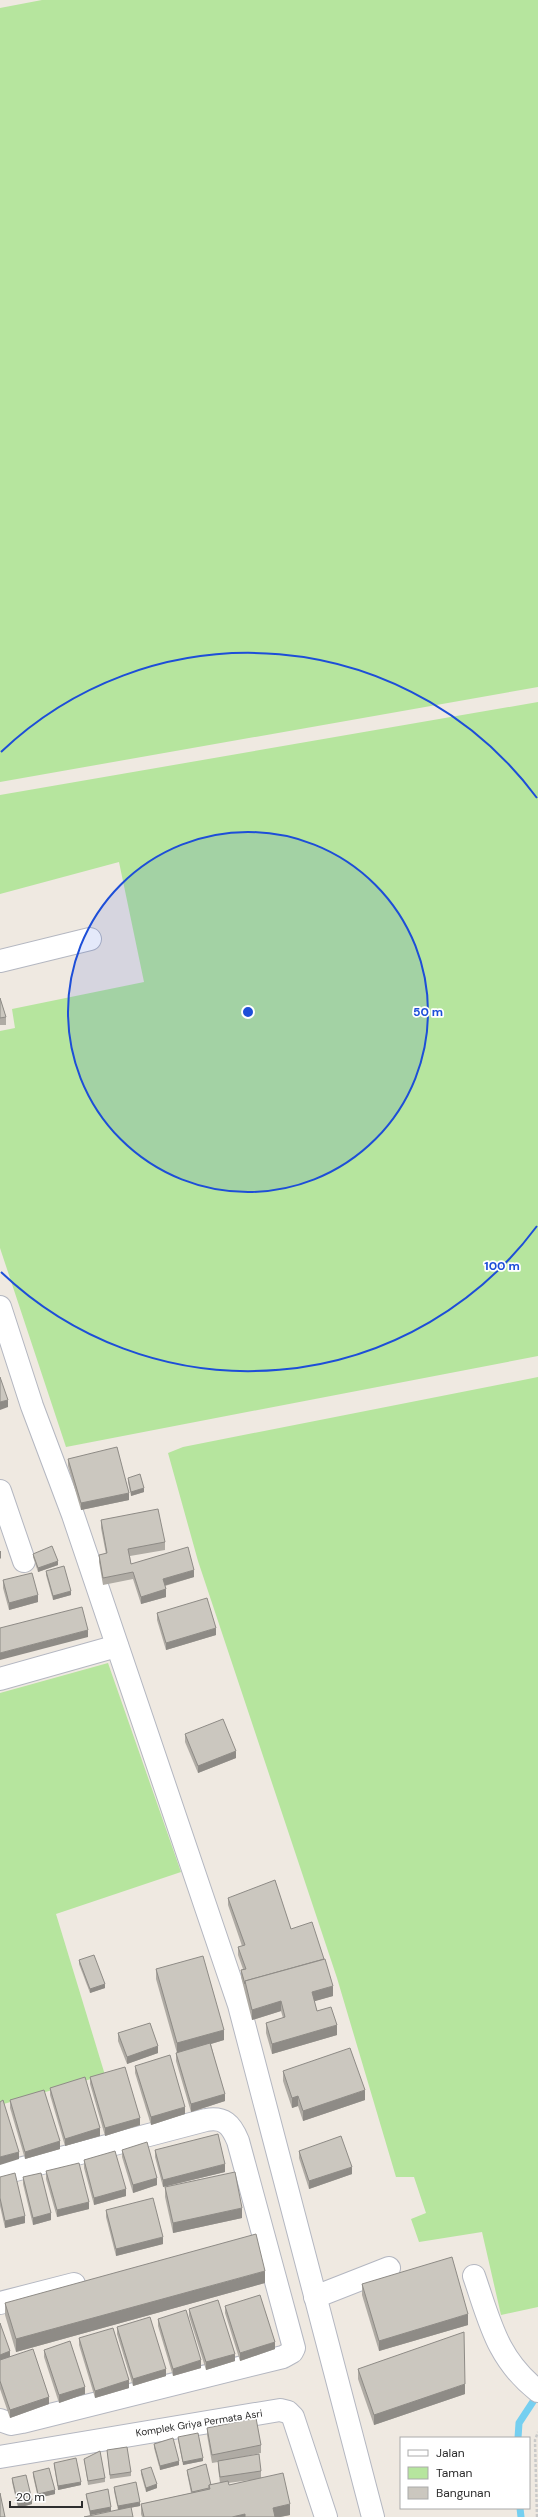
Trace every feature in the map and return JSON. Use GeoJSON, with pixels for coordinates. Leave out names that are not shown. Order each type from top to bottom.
{"type":"FeatureCollection","features":[{"type":"Feature","properties":{"kind":"street"},"geometry":{"type":"LineString","coordinates":[[0,961],[90,939]]}},
{"type":"Feature","properties":{"kind":"street"},"geometry":{"type":"LineString","coordinates":[[0,1308],[32,1406],[117,1646],[239,2005],[373,2517]]}},
{"type":"Feature","properties":{"kind":"street"},"geometry":{"type":"LineString","coordinates":[[0,1491],[24,1561]]}},
{"type":"Feature","properties":{"kind":"street"},"geometry":{"type":"LineString","coordinates":[[0,1679],[117,1646]]}},
{"type":"Feature","properties":{"kind":"street"},"geometry":{"type":"LineString","coordinates":[[0,2174],[206,2120],[223,2120],[231,2126],[238,2141],[294,2341],[294,2348],[289,2355],[22,2422],[11,2424],[0,2420]]}},
{"type":"Feature","properties":{"kind":"street"},"geometry":{"type":"LineString","coordinates":[[242,2241],[297,2226]]}},
{"type":"Feature","properties":{"kind":"street"},"geometry":{"type":"LineString","coordinates":[[315,2297],[389,2268]]}},
{"type":"Feature","properties":{"kind":"street"},"geometry":{"type":"LineString","coordinates":[[474,2276],[496,2338],[508,2362],[535,2388]]}},
{"type":"Feature","properties":{"kind":"street"},"geometry":{"type":"LineString","coordinates":[[0,2303],[91,2280]]}},
{"type":"Feature","properties":{"kind":"street","name":"Komplek Griya Permata Asri"},"geometry":{"type":"LineString","coordinates":[[0,2457],[280,2410],[288,2412],[293,2417],[326,2517]]}},
{"type":"Feature","properties":{"kind":"path"},"geometry":{"type":"LineString","coordinates":[[537,2517],[535,2440],[538,2432]]}},
{"type":"Feature","properties":{"kind":"green space"},"geometry":{"type":"Polygon","coordinates":[[[42,0],[538,0],[538,687],[0,782],[0,8],[42,0]]]}},
{"type":"Feature","properties":{"kind":"green space"},"geometry":{"type":"Polygon","coordinates":[[[538,702],[538,1356],[66,1447],[0,1248],[0,1031],[15,1028],[12,1009],[144,982],[119,862],[0,894],[0,795],[538,702]]]}},
{"type":"Feature","properties":{"kind":"green space"},"geometry":{"type":"Polygon","coordinates":[[[538,1377],[538,2307],[501,2315],[482,2232],[419,2242],[411,2219],[426,2213],[414,2177],[396,2177],[337,1978],[198,1561],[168,1453],[183,1447],[538,1377]]]}},
{"type":"Feature","properties":{"kind":"green space"},"geometry":{"type":"Polygon","coordinates":[[[108,1663],[181,1872],[56,1914],[105,2075],[0,2105],[0,1693],[108,1663]]]}},
{"type":"Feature","properties":{"kind":"building"},"geometry":{"type":"Polygon","coordinates":[[[0,998],[6,1017],[0,1018],[0,998]]]}},
{"type":"Feature","properties":{"kind":"building"},"geometry":{"type":"Polygon","coordinates":[[[0,1377],[8,1400],[0,1402],[0,1377]]]}},
{"type":"Feature","properties":{"kind":"building"},"geometry":{"type":"Polygon","coordinates":[[[117,1447],[129,1493],[81,1503],[68,1459],[117,1447]]]}},
{"type":"Feature","properties":{"kind":"building"},"geometry":{"type":"Polygon","coordinates":[[[140,1474],[144,1488],[131,1492],[128,1478],[140,1474]]]}},
{"type":"Feature","properties":{"kind":"building"},"geometry":{"type":"Polygon","coordinates":[[[158,1509],[165,1542],[128,1549],[131,1564],[188,1547],[194,1570],[163,1579],[166,1589],[141,1597],[133,1572],[103,1578],[99,1555],[107,1553],[101,1520],[158,1509]]]}},
{"type":"Feature","properties":{"kind":"building"},"geometry":{"type":"Polygon","coordinates":[[[52,1546],[58,1561],[38,1568],[33,1554],[52,1546]]]}},
{"type":"Feature","properties":{"kind":"building"},"geometry":{"type":"Polygon","coordinates":[[[64,1566],[71,1591],[53,1596],[46,1571],[64,1566]]]}},
{"type":"Feature","properties":{"kind":"building"},"geometry":{"type":"Polygon","coordinates":[[[32,1573],[38,1595],[9,1603],[3,1580],[32,1573]]]}},
{"type":"Feature","properties":{"kind":"building"},"geometry":{"type":"Polygon","coordinates":[[[207,1598],[216,1628],[166,1643],[157,1613],[207,1598]]]}},
{"type":"Feature","properties":{"kind":"building"},"geometry":{"type":"Polygon","coordinates":[[[82,1607],[88,1630],[0,1653],[0,1628],[82,1607]]]}},
{"type":"Feature","properties":{"kind":"building"},"geometry":{"type":"Polygon","coordinates":[[[223,1719],[236,1751],[198,1766],[185,1734],[223,1719]]]}},
{"type":"Feature","properties":{"kind":"building"},"geometry":{"type":"Polygon","coordinates":[[[275,1880],[291,1929],[312,1922],[324,1959],[245,1981],[245,1984],[241,1970],[246,1969],[238,1947],[245,1945],[228,1898],[275,1880]]]}},
{"type":"Feature","properties":{"kind":"building"},"geometry":{"type":"Polygon","coordinates":[[[94,1955],[105,1984],[90,1989],[79,1960],[94,1955]]]}},
{"type":"Feature","properties":{"kind":"building"},"geometry":{"type":"Polygon","coordinates":[[[203,1956],[224,2030],[177,2043],[156,1969],[203,1956]]]}},
{"type":"Feature","properties":{"kind":"building"},"geometry":{"type":"Polygon","coordinates":[[[325,1959],[333,1986],[312,1992],[317,2011],[331,2007],[337,2025],[272,2044],[266,2023],[285,2017],[281,2001],[252,2010],[245,1981],[325,1959]]]}},
{"type":"Feature","properties":{"kind":"building"},"geometry":{"type":"Polygon","coordinates":[[[150,2023],[158,2046],[127,2057],[118,2033],[150,2023]]]}},
{"type":"Feature","properties":{"kind":"building"},"geometry":{"type":"Polygon","coordinates":[[[210,2043],[225,2094],[191,2104],[176,2053],[210,2043]]]}},
{"type":"Feature","properties":{"kind":"building"},"geometry":{"type":"Polygon","coordinates":[[[350,2048],[365,2090],[303,2111],[298,2096],[292,2098],[283,2071],[350,2048]]]}},
{"type":"Feature","properties":{"kind":"building"},"geometry":{"type":"Polygon","coordinates":[[[170,2055],[185,2107],[151,2117],[135,2066],[170,2055]]]}},
{"type":"Feature","properties":{"kind":"building"},"geometry":{"type":"Polygon","coordinates":[[[125,2067],[140,2118],[105,2128],[90,2077],[125,2067]]]}},
{"type":"Feature","properties":{"kind":"building"},"geometry":{"type":"Polygon","coordinates":[[[85,2077],[100,2128],[65,2139],[50,2088],[85,2077]]]}},
{"type":"Feature","properties":{"kind":"building"},"geometry":{"type":"Polygon","coordinates":[[[44,2090],[60,2141],[25,2152],[10,2100],[44,2090]]]}},
{"type":"Feature","properties":{"kind":"building"},"geometry":{"type":"Polygon","coordinates":[[[3,2100],[19,2152],[0,2157],[0,2102],[3,2100]]]}},
{"type":"Feature","properties":{"kind":"building"},"geometry":{"type":"Polygon","coordinates":[[[218,2134],[225,2164],[163,2180],[155,2150],[218,2134]]]}},
{"type":"Feature","properties":{"kind":"building"},"geometry":{"type":"Polygon","coordinates":[[[341,2136],[352,2167],[309,2181],[299,2151],[341,2136]]]}},
{"type":"Feature","properties":{"kind":"building"},"geometry":{"type":"Polygon","coordinates":[[[147,2142],[157,2178],[133,2185],[122,2150],[147,2142]]]}},
{"type":"Feature","properties":{"kind":"building"},"geometry":{"type":"Polygon","coordinates":[[[115,2151],[126,2189],[94,2198],[84,2160],[115,2151]]]}},
{"type":"Feature","properties":{"kind":"building"},"geometry":{"type":"Polygon","coordinates":[[[79,2163],[89,2202],[57,2210],[46,2171],[79,2163]]]}},
{"type":"Feature","properties":{"kind":"building"},"geometry":{"type":"Polygon","coordinates":[[[235,2172],[242,2208],[173,2223],[165,2187],[235,2172]]]}},
{"type":"Feature","properties":{"kind":"building"},"geometry":{"type":"Polygon","coordinates":[[[15,2173],[25,2216],[5,2221],[0,2198],[0,2177],[15,2173]]]}},
{"type":"Feature","properties":{"kind":"building"},"geometry":{"type":"Polygon","coordinates":[[[41,2173],[51,2213],[33,2218],[23,2177],[41,2173]]]}},
{"type":"Feature","properties":{"kind":"building"},"geometry":{"type":"Polygon","coordinates":[[[153,2198],[163,2237],[116,2249],[106,2210],[153,2198]]]}},
{"type":"Feature","properties":{"kind":"building"},"geometry":{"type":"Polygon","coordinates":[[[256,2234],[265,2271],[16,2339],[5,2303],[256,2234]]]}},
{"type":"Feature","properties":{"kind":"building"},"geometry":{"type":"Polygon","coordinates":[[[452,2257],[468,2314],[379,2341],[362,2284],[452,2257]]]}},
{"type":"Feature","properties":{"kind":"building"},"geometry":{"type":"Polygon","coordinates":[[[260,2295],[275,2342],[240,2353],[225,2306],[260,2295]]]}},
{"type":"Feature","properties":{"kind":"building"},"geometry":{"type":"Polygon","coordinates":[[[218,2300],[235,2354],[206,2362],[189,2309],[218,2300]]]}},
{"type":"Feature","properties":{"kind":"building"},"geometry":{"type":"Polygon","coordinates":[[[186,2310],[201,2360],[173,2369],[158,2319],[186,2310]]]}},
{"type":"Feature","properties":{"kind":"building"},"geometry":{"type":"Polygon","coordinates":[[[150,2317],[166,2369],[133,2379],[117,2327],[150,2317]]]}},
{"type":"Feature","properties":{"kind":"building"},"geometry":{"type":"Polygon","coordinates":[[[0,2323],[10,2351],[0,2355],[0,2323]]]}},
{"type":"Feature","properties":{"kind":"building"},"geometry":{"type":"Polygon","coordinates":[[[113,2328],[129,2380],[95,2391],[79,2338],[113,2328]]]}},
{"type":"Feature","properties":{"kind":"building"},"geometry":{"type":"Polygon","coordinates":[[[464,2332],[465,2384],[374,2415],[358,2369],[464,2332]]]}},
{"type":"Feature","properties":{"kind":"building"},"geometry":{"type":"Polygon","coordinates":[[[70,2341],[85,2387],[59,2395],[44,2350],[70,2341]]]}},
{"type":"Feature","properties":{"kind":"building"},"geometry":{"type":"Polygon","coordinates":[[[33,2349],[49,2397],[10,2410],[0,2381],[0,2360],[33,2349]]]}},
{"type":"Feature","properties":{"kind":"building"},"geometry":{"type":"Polygon","coordinates":[[[256,2418],[261,2445],[212,2455],[207,2428],[256,2418]]]}},
{"type":"Feature","properties":{"kind":"building"},"geometry":{"type":"Polygon","coordinates":[[[198,2433],[203,2458],[183,2462],[178,2437],[198,2433]]]}},
{"type":"Feature","properties":{"kind":"building"},"geometry":{"type":"Polygon","coordinates":[[[173,2438],[179,2461],[160,2466],[154,2444],[173,2438]]]}},
{"type":"Feature","properties":{"kind":"building"},"geometry":{"type":"Polygon","coordinates":[[[127,2447],[131,2472],[110,2475],[107,2450],[127,2447]]]}},
{"type":"Feature","properties":{"kind":"building"},"geometry":{"type":"Polygon","coordinates":[[[100,2451],[105,2478],[88,2481],[84,2459],[100,2451]]]}},
{"type":"Feature","properties":{"kind":"building"},"geometry":{"type":"Polygon","coordinates":[[[259,2454],[261,2471],[220,2477],[218,2461],[259,2454]]]}},
{"type":"Feature","properties":{"kind":"building"},"geometry":{"type":"Polygon","coordinates":[[[76,2458],[81,2482],[58,2486],[54,2463],[76,2458]]]}},
{"type":"Feature","properties":{"kind":"building"},"geometry":{"type":"Polygon","coordinates":[[[206,2464],[211,2485],[209,2485],[209,2488],[192,2492],[187,2470],[206,2464]]]}},
{"type":"Feature","properties":{"kind":"building"},"geometry":{"type":"Polygon","coordinates":[[[151,2467],[157,2484],[146,2488],[141,2470],[151,2467]]]}},
{"type":"Feature","properties":{"kind":"building"},"geometry":{"type":"Polygon","coordinates":[[[49,2468],[55,2490],[38,2494],[33,2472],[49,2468]]]}},
{"type":"Feature","properties":{"kind":"building"},"geometry":{"type":"Polygon","coordinates":[[[283,2473],[290,2504],[273,2508],[275,2517],[245,2517],[245,2514],[232,2517],[144,2517],[141,2504],[210,2489],[209,2485],[228,2481],[229,2485],[283,2473]]]}},
{"type":"Feature","properties":{"kind":"building"},"geometry":{"type":"Polygon","coordinates":[[[26,2475],[32,2500],[18,2504],[12,2478],[26,2475]]]}},
{"type":"Feature","properties":{"kind":"building"},"geometry":{"type":"Polygon","coordinates":[[[136,2482],[140,2502],[118,2506],[114,2487],[136,2482]]]}},
{"type":"Feature","properties":{"kind":"building"},"geometry":{"type":"Polygon","coordinates":[[[108,2489],[111,2507],[90,2511],[86,2494],[108,2489]]]}},
{"type":"Feature","properties":{"kind":"building"},"geometry":{"type":"Polygon","coordinates":[[[0,2493],[5,2517],[0,2517],[0,2493]]]}},
{"type":"Feature","properties":{"kind":"building"},"geometry":{"type":"Polygon","coordinates":[[[131,2507],[133,2517],[84,2517],[131,2507]]]}},
{"type":"Feature","properties":{"kind":"waterway"},"geometry":{"type":"LineString","coordinates":[[518,2437],[519,2423],[538,2394]]}},
{"type":"Feature","properties":{"kind":"waterway"},"geometry":{"type":"LineString","coordinates":[[520,2509],[521,2517]]}}]}
